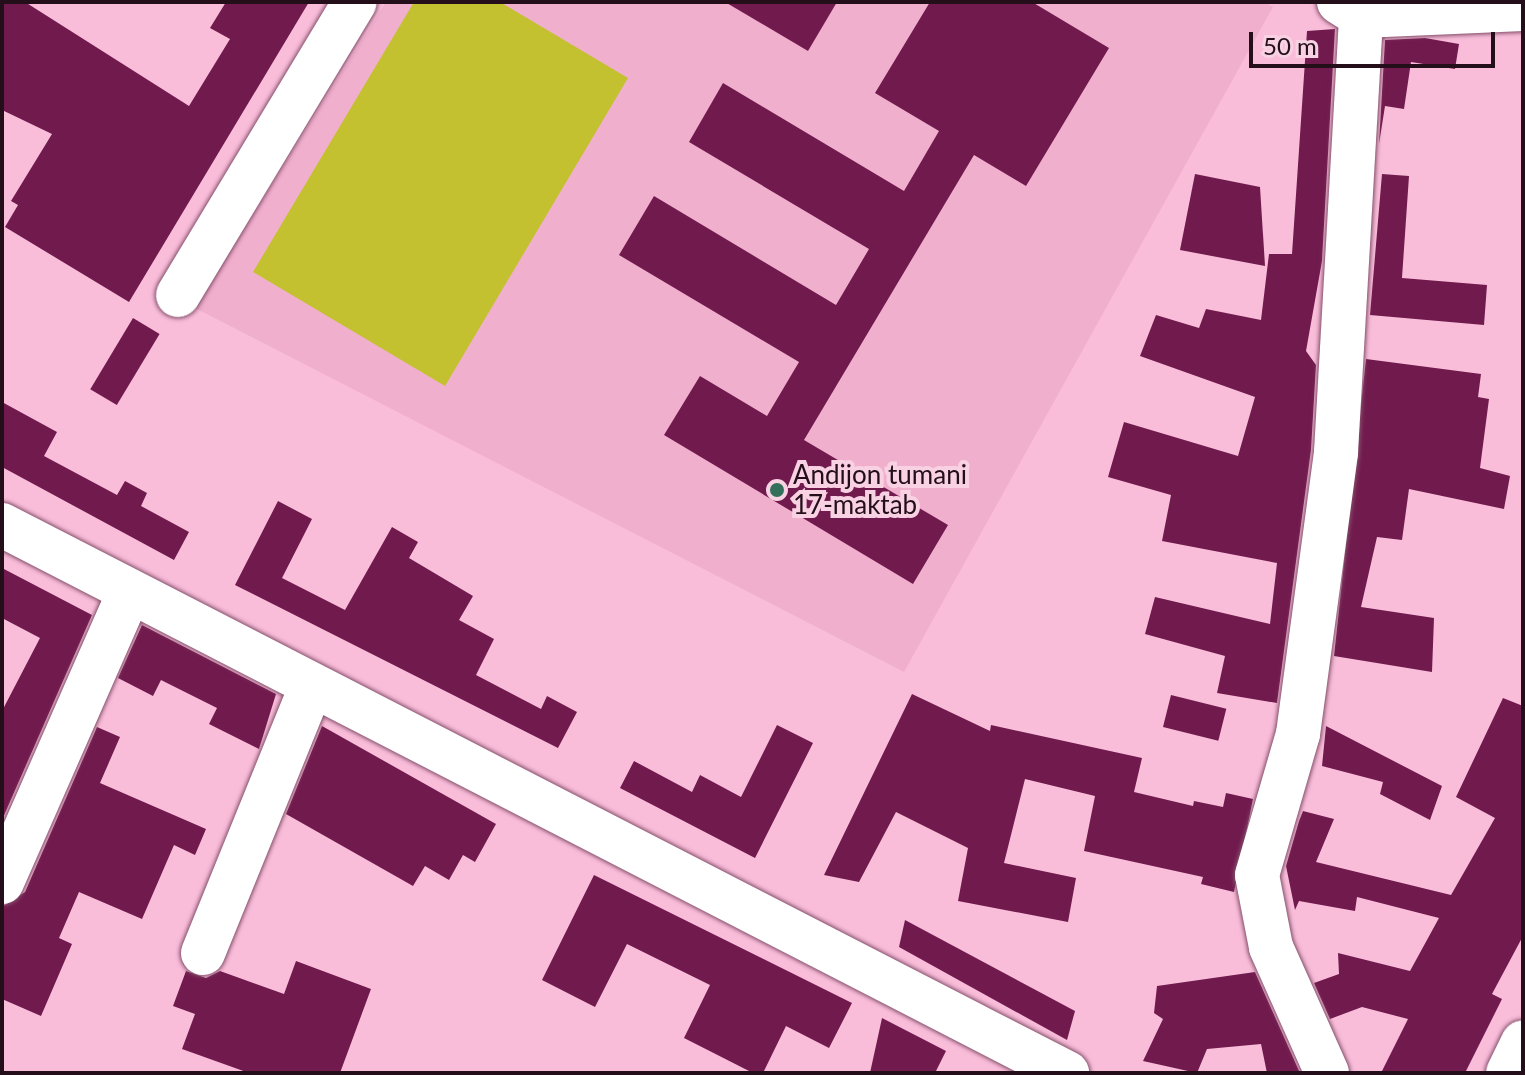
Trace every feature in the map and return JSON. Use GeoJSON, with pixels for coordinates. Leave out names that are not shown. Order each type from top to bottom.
{"type":"FeatureCollection","features":[{"type":"Feature","properties":{"kind":"street"},"geometry":{"type":"LineString","coordinates":[[178,295],[355,2]]}},
{"type":"Feature","properties":{"kind":"street"},"geometry":{"type":"LineString","coordinates":[[1327,1073],[1271,947],[1257,875],[1298,734],[1336,452],[1350,9],[1523,9]]}},
{"type":"Feature","properties":{"kind":"street"},"geometry":{"type":"LineString","coordinates":[[2,525],[1067,1073]]}},
{"type":"Feature","properties":{"kind":"street"},"geometry":{"type":"LineString","coordinates":[[2,882],[129,592]]}},
{"type":"Feature","properties":{"kind":"street"},"geometry":{"type":"LineString","coordinates":[[203,953],[312,685]]}},
{"type":"Feature","properties":{"kind":"street"},"geometry":{"type":"LineString","coordinates":[[1508,1073],[1523,1042]]}},
{"type":"Feature","properties":{"kind":"shaded area","name":"Andijon tumani 17-maktab"},"geometry":{"type":"Polygon","coordinates":[[[386,2],[1265,2],[1273,7],[904,672],[195,308],[386,2]]]}},
{"type":"Feature","properties":{"kind":"shaded area"},"geometry":{"type":"Polygon","coordinates":[[[414,2],[500,2],[628,78],[445,386],[253,272],[414,2]]]}},
{"type":"Feature","properties":{"kind":"building"},"geometry":{"type":"Polygon","coordinates":[[[2,2],[25,2],[189,106],[230,39],[210,28],[226,2],[309,2],[129,302],[5,227],[18,205],[11,201],[52,134],[2,110],[2,2]]]}},
{"type":"Feature","properties":{"kind":"building"},"geometry":{"type":"Polygon","coordinates":[[[725,2],[837,2],[808,51],[725,2]]]}},
{"type":"Feature","properties":{"kind":"building"},"geometry":{"type":"Polygon","coordinates":[[[930,2],[1032,2],[1109,48],[1026,186],[974,155],[804,440],[948,525],[913,584],[664,435],[700,376],[767,416],[799,362],[619,255],[654,196],[836,305],[869,249],[689,142],[723,83],[904,191],[939,131],[875,93],[930,2]]]}},
{"type":"Feature","properties":{"kind":"building"},"geometry":{"type":"Polygon","coordinates":[[[1335,29],[1322,261],[1306,351],[1316,365],[1311,450],[1277,703],[1217,693],[1225,656],[1145,634],[1155,597],[1270,624],[1277,563],[1162,541],[1171,495],[1108,477],[1124,422],[1238,456],[1255,397],[1140,356],[1156,315],[1199,328],[1206,309],[1261,320],[1269,254],[1292,254],[1307,31],[1335,29]]]}},
{"type":"Feature","properties":{"kind":"building"},"geometry":{"type":"Polygon","coordinates":[[[1425,38],[1459,44],[1455,69],[1411,62],[1404,109],[1385,106],[1379,144],[1385,40],[1425,38]]]}},
{"type":"Feature","properties":{"kind":"building"},"geometry":{"type":"Polygon","coordinates":[[[1195,174],[1260,187],[1265,266],[1180,250],[1195,174]]]}},
{"type":"Feature","properties":{"kind":"building"},"geometry":{"type":"Polygon","coordinates":[[[1382,174],[1409,176],[1402,278],[1487,285],[1484,325],[1370,315],[1382,174]]]}},
{"type":"Feature","properties":{"kind":"building"},"geometry":{"type":"Polygon","coordinates":[[[133,318],[160,334],[117,405],[90,389],[133,318]]]}},
{"type":"Feature","properties":{"kind":"building"},"geometry":{"type":"Polygon","coordinates":[[[1366,359],[1481,374],[1478,397],[1489,399],[1480,468],[1510,476],[1504,509],[1409,489],[1402,540],[1377,537],[1361,607],[1434,618],[1432,672],[1334,656],[1366,359]]]}},
{"type":"Feature","properties":{"kind":"building"},"geometry":{"type":"Polygon","coordinates":[[[2,402],[57,432],[44,456],[117,495],[125,481],[147,493],[141,506],[189,532],[174,560],[2,467],[2,402]]]}},
{"type":"Feature","properties":{"kind":"building"},"geometry":{"type":"Polygon","coordinates":[[[278,501],[312,519],[282,578],[345,610],[392,527],[418,542],[409,558],[473,596],[459,620],[494,639],[476,675],[541,709],[547,696],[577,712],[558,748],[235,585],[278,501]]]}},
{"type":"Feature","properties":{"kind":"building"},"geometry":{"type":"Polygon","coordinates":[[[2,568],[92,615],[2,820],[2,711],[40,638],[2,618],[2,568]]]}},
{"type":"Feature","properties":{"kind":"building"},"geometry":{"type":"Polygon","coordinates":[[[142,625],[276,694],[259,749],[209,724],[217,708],[161,680],[153,696],[118,678],[142,625]]]}},
{"type":"Feature","properties":{"kind":"building"},"geometry":{"type":"Polygon","coordinates":[[[912,694],[990,731],[991,725],[1142,758],[1134,792],[1193,806],[1194,801],[1223,807],[1226,793],[1253,799],[1234,892],[1201,884],[1203,877],[1084,851],[1095,796],[1025,779],[1004,863],[1076,878],[1068,922],[958,901],[968,848],[896,812],[859,882],[824,875],[912,694]]]}},
{"type":"Feature","properties":{"kind":"building"},"geometry":{"type":"Polygon","coordinates":[[[1171,695],[1226,709],[1218,741],[1163,727],[1171,695]]]}},
{"type":"Feature","properties":{"kind":"building"},"geometry":{"type":"Polygon","coordinates":[[[1503,698],[1523,706],[1523,936],[1492,994],[1502,999],[1465,1073],[1381,1073],[1408,1019],[1362,1007],[1330,1019],[1314,983],[1339,974],[1338,953],[1410,971],[1439,918],[1357,897],[1355,911],[1299,901],[1295,910],[1286,866],[1299,821],[1303,811],[1334,819],[1316,862],[1451,895],[1495,818],[1456,797],[1503,698]]]}},
{"type":"Feature","properties":{"kind":"building"},"geometry":{"type":"Polygon","coordinates":[[[777,725],[813,743],[755,858],[620,788],[634,761],[692,792],[700,775],[741,797],[777,725]]]}},
{"type":"Feature","properties":{"kind":"building"},"geometry":{"type":"Polygon","coordinates":[[[322,726],[496,824],[475,862],[463,855],[449,880],[425,866],[413,886],[286,814],[322,726]]]}},
{"type":"Feature","properties":{"kind":"building"},"geometry":{"type":"Polygon","coordinates":[[[1326,726],[1442,786],[1430,820],[1380,794],[1383,782],[1322,766],[1326,726]]]}},
{"type":"Feature","properties":{"kind":"building"},"geometry":{"type":"Polygon","coordinates":[[[97,727],[120,737],[100,783],[206,829],[195,855],[174,845],[142,919],[79,892],[59,938],[72,944],[41,1016],[2,999],[2,907],[25,892],[97,727]]]}},
{"type":"Feature","properties":{"kind":"building"},"geometry":{"type":"Polygon","coordinates":[[[594,875],[852,1003],[829,1048],[786,1026],[763,1073],[753,1073],[684,1038],[710,985],[627,944],[595,1007],[542,980],[594,875]]]}},
{"type":"Feature","properties":{"kind":"building"},"geometry":{"type":"Polygon","coordinates":[[[905,920],[1075,1011],[1067,1040],[899,947],[905,920]]]}},
{"type":"Feature","properties":{"kind":"building"},"geometry":{"type":"Polygon","coordinates":[[[296,961],[371,989],[340,1073],[249,1073],[182,1049],[195,1014],[173,1006],[186,971],[206,978],[220,971],[284,994],[296,961]]]}},
{"type":"Feature","properties":{"kind":"building"},"geometry":{"type":"Polygon","coordinates":[[[1255,972],[1300,1073],[1267,1073],[1261,1044],[1207,1049],[1197,1073],[1143,1061],[1163,1019],[1154,1013],[1157,986],[1255,972]]]}},
{"type":"Feature","properties":{"kind":"building"},"geometry":{"type":"Polygon","coordinates":[[[882,1018],[946,1051],[935,1073],[870,1073],[882,1018]]]}},
{"type":"Feature","properties":{"kind":"place","name":"Andijon tumani 17-maktab"},"geometry":{"type":"Point","coordinates":[777,490]}}]}
